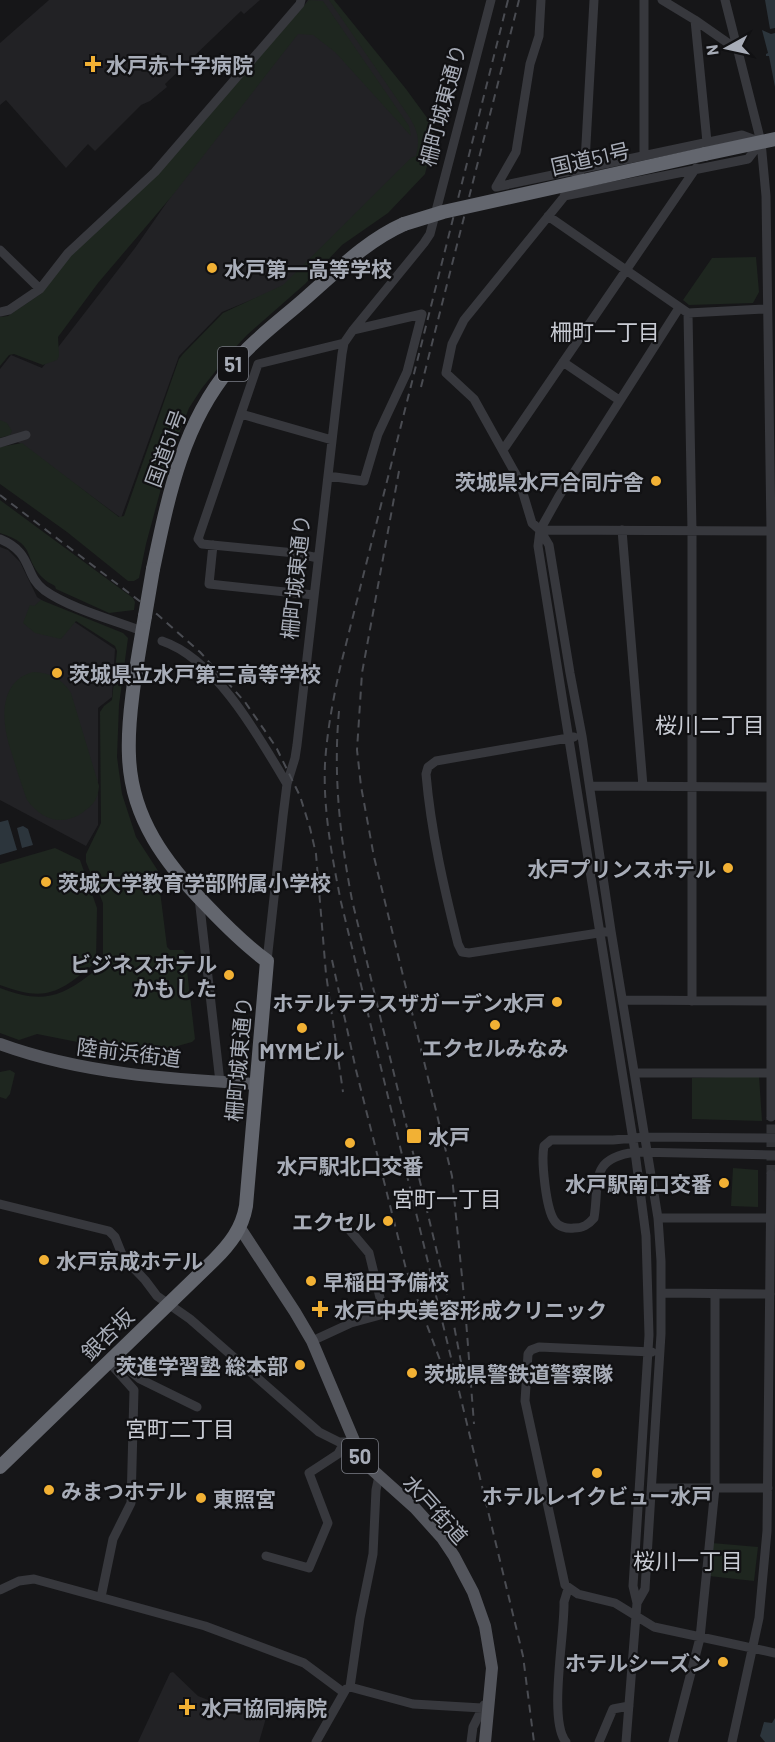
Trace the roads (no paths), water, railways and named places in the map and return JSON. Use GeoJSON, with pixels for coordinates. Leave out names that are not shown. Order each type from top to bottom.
{"type":"FeatureCollection","features":[{"type":"Feature","properties":{"kind":"highway","name":"国道51号"},"geometry":{"type":"LineString","coordinates":[[267,962],[246,945],[199,898],[156,846],[142,816],[134,790],[129,758],[129,739],[142,631],[167,502],[187,439],[214,388],[230,367],[251,346],[358,252],[381,235],[404,224],[437,213],[706,148],[769,140]]}},
{"type":"Feature","properties":{"kind":"highway","name":"柵町城東通り"},"geometry":{"type":"LineString","coordinates":[[240,1228],[246,1206],[267,962]]}},
{"type":"Feature","properties":{"kind":"highway","name":"銀杏坂"},"geometry":{"type":"LineString","coordinates":[[0,1467],[223,1251],[240,1228]]}},
{"type":"Feature","properties":{"kind":"main road","name":"陸前浜街道"},"geometry":{"type":"LineString","coordinates":[[0,1044],[33,1056],[91,1070],[257,1084]]}},
{"type":"Feature","properties":{"kind":"main road","name":"水戸街道"},"geometry":{"type":"LineString","coordinates":[[240,1228],[312,1341],[331,1383],[349,1443],[442,1538],[468,1582],[485,1626],[491,1652],[493,1675],[485,1703],[485,1742]]}},
{"type":"Feature","properties":{"kind":"street"},"geometry":{"type":"LineString","coordinates":[[0,312],[9,310],[40,288],[68,253],[155,172],[300,4],[301,0]]}},
{"type":"Feature","properties":{"kind":"street","name":"柵町城東通り"},"geometry":{"type":"LineString","coordinates":[[267,962],[287,784],[296,758],[344,343],[429,234],[491,0]]}},
{"type":"Feature","properties":{"kind":"street"},"geometry":{"type":"LineString","coordinates":[[541,0],[538,36],[530,64],[516,152],[496,187],[644,156],[706,148],[694,20]]}},
{"type":"Feature","properties":{"kind":"street"},"geometry":{"type":"LineString","coordinates":[[594,0],[585,162],[577,179],[564,196],[464,320],[452,344],[446,373],[474,399],[519,480],[532,523],[540,530],[549,545],[582,736],[658,1218],[662,1293],[661,1353],[645,1589],[637,1603],[635,1615],[626,1742]]}},
{"type":"Feature","properties":{"kind":"street"},"geometry":{"type":"LineString","coordinates":[[644,0],[644,156]]}},
{"type":"Feature","properties":{"kind":"street"},"geometry":{"type":"LineString","coordinates":[[662,0],[735,48]]}},
{"type":"Feature","properties":{"kind":"street"},"geometry":{"type":"LineString","coordinates":[[725,0],[735,48],[769,140],[766,196],[766,309],[773,531],[771,1117]]}},
{"type":"Feature","properties":{"kind":"street"},"geometry":{"type":"LineString","coordinates":[[564,196],[748,159],[769,140]]}},
{"type":"Feature","properties":{"kind":"street"},"geometry":{"type":"LineString","coordinates":[[502,450],[696,168]]}},
{"type":"Feature","properties":{"kind":"street"},"geometry":{"type":"LineString","coordinates":[[548,216],[688,313],[766,309]]}},
{"type":"Feature","properties":{"kind":"street"},"geometry":{"type":"LineString","coordinates":[[0,250],[40,288]]}},
{"type":"Feature","properties":{"kind":"street"},"geometry":{"type":"LineString","coordinates":[[637,1603],[633,1586],[648,1352],[646,1236],[635,1152],[538,546],[540,530],[559,496],[679,308]]}},
{"type":"Feature","properties":{"kind":"street"},"geometry":{"type":"LineString","coordinates":[[688,313],[692,531],[692,1002]]}},
{"type":"Feature","properties":{"kind":"street"},"geometry":{"type":"LineString","coordinates":[[328,476],[364,481],[378,434],[407,372],[422,314],[353,330]]}},
{"type":"Feature","properties":{"kind":"street"},"geometry":{"type":"LineString","coordinates":[[318,558],[295,553],[202,544],[198,539],[258,364],[344,343]]}},
{"type":"Feature","properties":{"kind":"street"},"geometry":{"type":"LineString","coordinates":[[563,362],[619,400]]}},
{"type":"Feature","properties":{"kind":"street"},"geometry":{"type":"LineString","coordinates":[[241,414],[332,440]]}},
{"type":"Feature","properties":{"kind":"street"},"geometry":{"type":"LineString","coordinates":[[0,443],[26,435]]}},
{"type":"Feature","properties":{"kind":"street"},"geometry":{"type":"LineString","coordinates":[[540,530],[773,531]]}},
{"type":"Feature","properties":{"kind":"street"},"geometry":{"type":"LineString","coordinates":[[622,530],[644,786]]}},
{"type":"Feature","properties":{"kind":"street"},"geometry":{"type":"LineString","coordinates":[[1,539],[15,545],[21,552],[41,588],[88,611],[142,631]]}},
{"type":"Feature","properties":{"kind":"street"},"geometry":{"type":"LineString","coordinates":[[213,545],[209,584],[314,595]]}},
{"type":"Feature","properties":{"kind":"street"},"geometry":{"type":"LineString","coordinates":[[162,641],[195,661],[231,698],[252,726],[287,784]]}},
{"type":"Feature","properties":{"kind":"street"},"geometry":{"type":"LineString","coordinates":[[582,736],[445,759],[431,764],[426,774],[432,827],[453,923],[462,952],[469,953],[611,931]]}},
{"type":"Feature","properties":{"kind":"street"},"geometry":{"type":"LineString","coordinates":[[590,786],[772,787]]}},
{"type":"Feature","properties":{"kind":"street"},"geometry":{"type":"LineString","coordinates":[[199,898],[220,1082]]}},
{"type":"Feature","properties":{"kind":"street"},"geometry":{"type":"LineString","coordinates":[[623,1000],[771,1001]]}},
{"type":"Feature","properties":{"kind":"street"},"geometry":{"type":"LineString","coordinates":[[635,1073],[770,1073]]}},
{"type":"Feature","properties":{"kind":"street"},"geometry":{"type":"LineString","coordinates":[[775,1138],[645,1137],[551,1140],[544,1146],[543,1156],[549,1205],[554,1221],[563,1228],[570,1229],[583,1227],[594,1218],[596,1183],[604,1165],[614,1156],[635,1152],[775,1155]]}},
{"type":"Feature","properties":{"kind":"street"},"geometry":{"type":"LineString","coordinates":[[732,1742],[754,1648],[765,1553],[768,1488],[771,1174]]}},
{"type":"Feature","properties":{"kind":"street"},"geometry":{"type":"LineString","coordinates":[[0,1204],[109,1231],[123,1257],[153,1292],[190,1319],[319,1432],[332,1440],[349,1443]]}},
{"type":"Feature","properties":{"kind":"street"},"geometry":{"type":"LineString","coordinates":[[658,1218],[770,1218]]}},
{"type":"Feature","properties":{"kind":"street"},"geometry":{"type":"LineString","coordinates":[[312,1341],[351,1323],[384,1314],[369,1253],[348,1228]]}},
{"type":"Feature","properties":{"kind":"street"},"geometry":{"type":"LineString","coordinates":[[662,1293],[770,1294]]}},
{"type":"Feature","properties":{"kind":"street"},"geometry":{"type":"LineString","coordinates":[[673,1742],[700,1638],[715,1488],[715,1294]]}},
{"type":"Feature","properties":{"kind":"street"},"geometry":{"type":"LineString","coordinates":[[661,1353],[539,1347],[528,1354],[525,1401],[564,1581],[568,1589],[578,1594],[615,1603],[654,1627],[774,1652]]}},
{"type":"Feature","properties":{"kind":"street"},"geometry":{"type":"LineString","coordinates":[[112,1359],[140,1380],[197,1407]]}},
{"type":"Feature","properties":{"kind":"street"},"geometry":{"type":"LineString","coordinates":[[101,1596],[113,1539],[130,1503],[131,1492],[134,1390],[112,1359]]}},
{"type":"Feature","properties":{"kind":"street"},"geometry":{"type":"LineString","coordinates":[[266,1556],[309,1568],[327,1523],[309,1473],[338,1454],[349,1443]]}},
{"type":"Feature","properties":{"kind":"street"},"geometry":{"type":"LineString","coordinates":[[316,1742],[347,1689],[373,1554],[376,1490],[379,1476]]}},
{"type":"Feature","properties":{"kind":"street"},"geometry":{"type":"LineString","coordinates":[[652,1488],[768,1488]]}},
{"type":"Feature","properties":{"kind":"street"},"geometry":{"type":"LineString","coordinates":[[0,1590],[19,1581],[34,1579],[205,1626],[304,1663],[347,1689],[413,1704],[485,1703],[473,1727],[471,1742]]}},
{"type":"Feature","properties":{"kind":"street"},"geometry":{"type":"LineString","coordinates":[[567,1742],[561,1736],[558,1686],[564,1602],[568,1589]]}},
{"type":"Feature","properties":{"kind":"street"},"geometry":{"type":"LineString","coordinates":[[599,1742],[613,1709],[628,1706]]}},
{"type":"Feature","properties":{"kind":"tunnel"},"geometry":{"type":"LineString","coordinates":[[771,1117],[771,1174]]}},
{"type":"Feature","properties":{"kind":"railway"},"geometry":{"type":"LineString","coordinates":[[508,0],[340,668],[329,728],[325,764],[325,799],[341,902],[523,1656],[534,1742]]}},
{"type":"Feature","properties":{"kind":"railway"},"geometry":{"type":"LineString","coordinates":[[421,387],[519,0]]}},
{"type":"Feature","properties":{"kind":"railway"},"geometry":{"type":"LineString","coordinates":[[399,471],[362,673],[357,750],[374,857],[452,1176],[474,1424]]}},
{"type":"Feature","properties":{"kind":"railway"},"geometry":{"type":"LineString","coordinates":[[0,495],[158,615],[200,652],[245,702],[276,747],[300,796],[316,854],[326,974],[343,1092]]}},
{"type":"Feature","properties":{"kind":"railway"},"geometry":{"type":"LineString","coordinates":[[339,711],[337,782],[344,853],[352,900],[451,1310],[465,1383]]}},
{"type":"Feature","properties":{"kind":"railway"},"geometry":{"type":"LineString","coordinates":[[332,960],[356,1070],[406,1269],[452,1386]]}},
{"type":"Feature","properties":{"kind":"place","name":"水戸赤十字病院"},"geometry":{"type":"Point","coordinates":[93,64]}},
{"type":"Feature","properties":{"kind":"place","name":"水戸第一高等学校"},"geometry":{"type":"Point","coordinates":[212,268]}},
{"type":"Feature","properties":{"kind":"place","name":"茨城県水戸合同庁舎"},"geometry":{"type":"Point","coordinates":[656,481]}},
{"type":"Feature","properties":{"kind":"place","name":"茨城県立水戸第三高等学校"},"geometry":{"type":"Point","coordinates":[57,673]}},
{"type":"Feature","properties":{"kind":"place","name":"水戸プリンスホテル"},"geometry":{"type":"Point","coordinates":[728,868]}},
{"type":"Feature","properties":{"kind":"place","name":"茨城大学教育学部附属小学校"},"geometry":{"type":"Point","coordinates":[46,882]}},
{"type":"Feature","properties":{"kind":"place","name":"ビジネスホテル かもした"},"geometry":{"type":"Point","coordinates":[229,975]}},
{"type":"Feature","properties":{"kind":"place","name":"ホテルテラスザガーデン水戸"},"geometry":{"type":"Point","coordinates":[557,1002]}},
{"type":"Feature","properties":{"kind":"place","name":"エクセルみなみ"},"geometry":{"type":"Point","coordinates":[495,1025]}},
{"type":"Feature","properties":{"kind":"place","name":"MYMビル"},"geometry":{"type":"Point","coordinates":[302,1028]}},
{"type":"Feature","properties":{"kind":"place","name":"水戸"},"geometry":{"type":"Point","coordinates":[414,1136]}},
{"type":"Feature","properties":{"kind":"place","name":"水戸駅北口交番"},"geometry":{"type":"Point","coordinates":[350,1143]}},
{"type":"Feature","properties":{"kind":"place","name":"水戸駅南口交番"},"geometry":{"type":"Point","coordinates":[724,1183]}},
{"type":"Feature","properties":{"kind":"place","name":"エクセル"},"geometry":{"type":"Point","coordinates":[388,1221]}},
{"type":"Feature","properties":{"kind":"place","name":"水戸京成ホテル"},"geometry":{"type":"Point","coordinates":[44,1260]}},
{"type":"Feature","properties":{"kind":"place","name":"早稲田予備校"},"geometry":{"type":"Point","coordinates":[311,1281]}},
{"type":"Feature","properties":{"kind":"place","name":"水戸中央美容形成クリニック"},"geometry":{"type":"Point","coordinates":[320,1309]}},
{"type":"Feature","properties":{"kind":"place","name":"茨進学習塾 総本部"},"geometry":{"type":"Point","coordinates":[300,1365]}},
{"type":"Feature","properties":{"kind":"place","name":"茨城県警鉄道警察隊"},"geometry":{"type":"Point","coordinates":[412,1373]}},
{"type":"Feature","properties":{"kind":"place","name":"ホテルレイクビュー水戸"},"geometry":{"type":"Point","coordinates":[597,1473]}},
{"type":"Feature","properties":{"kind":"place","name":"みまつホテル"},"geometry":{"type":"Point","coordinates":[49,1490]}},
{"type":"Feature","properties":{"kind":"place","name":"東照宮"},"geometry":{"type":"Point","coordinates":[201,1498]}},
{"type":"Feature","properties":{"kind":"place","name":"ホテルシーズン"},"geometry":{"type":"Point","coordinates":[723,1662]}},
{"type":"Feature","properties":{"kind":"place","name":"水戸協同病院"},"geometry":{"type":"Point","coordinates":[187,1707]}},
{"type":"Feature","properties":{"kind":"district","name":"柵町一丁目"},"geometry":{"type":"Point","coordinates":[605,331]}},
{"type":"Feature","properties":{"kind":"district","name":"桜川二丁目"},"geometry":{"type":"Point","coordinates":[710,724]}},
{"type":"Feature","properties":{"kind":"district","name":"宮町一丁目"},"geometry":{"type":"Point","coordinates":[447,1198]}},
{"type":"Feature","properties":{"kind":"district","name":"宮町二丁目"},"geometry":{"type":"Point","coordinates":[180,1428]}},
{"type":"Feature","properties":{"kind":"district","name":"桜川一丁目"},"geometry":{"type":"Point","coordinates":[688,1560]}}]}
